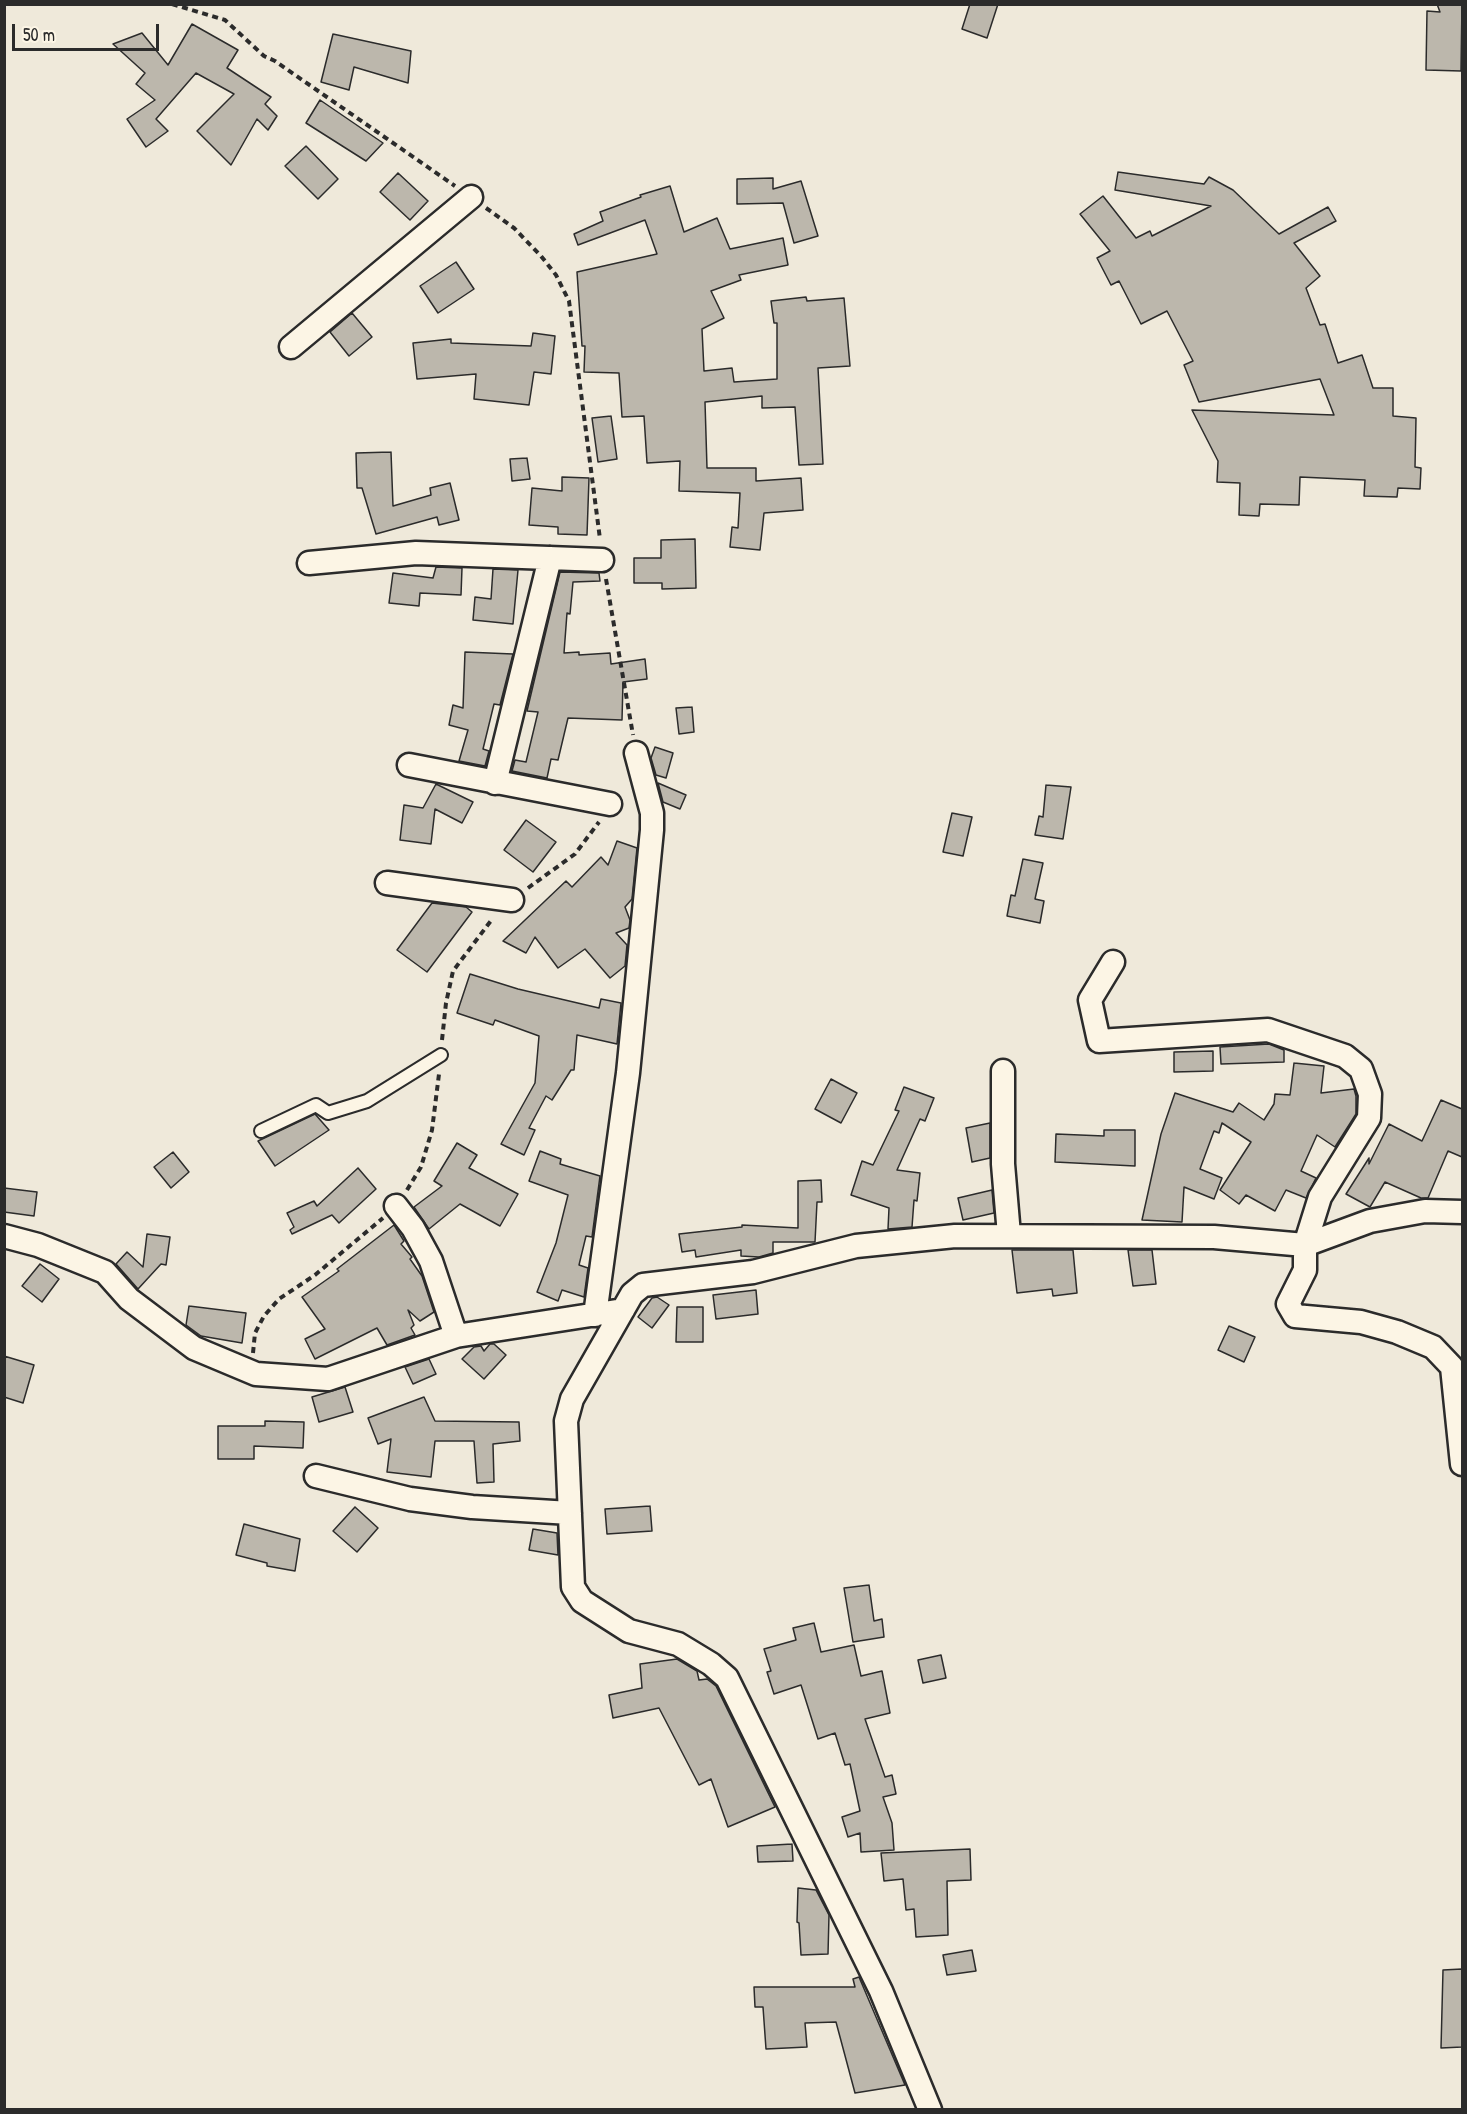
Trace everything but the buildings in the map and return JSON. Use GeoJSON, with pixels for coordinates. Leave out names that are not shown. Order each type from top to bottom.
{"type":"FeatureCollection","features":[{"type":"Feature","properties":{"kind":"street"},"geometry":{"type":"LineString","coordinates":[[291,347],[471,197]]}},
{"type":"Feature","properties":{"kind":"street"},"geometry":{"type":"LineString","coordinates":[[309,563],[416,553],[602,560]]}},
{"type":"Feature","properties":{"kind":"street"},"geometry":{"type":"LineString","coordinates":[[495,783],[550,558]]}},
{"type":"Feature","properties":{"kind":"street"},"geometry":{"type":"LineString","coordinates":[[595,1315],[628,1073],[652,830],[652,813],[636,753]]}},
{"type":"Feature","properties":{"kind":"street"},"geometry":{"type":"LineString","coordinates":[[409,765],[610,804]]}},
{"type":"Feature","properties":{"kind":"street"},"geometry":{"type":"LineString","coordinates":[[387,883],[512,900]]}},
{"type":"Feature","properties":{"kind":"street"},"geometry":{"type":"LineString","coordinates":[[1113,962],[1090,1000],[1099,1041],[1268,1030],[1345,1056],[1361,1069],[1370,1094],[1369,1118],[1320,1197],[1305,1245],[1305,1270],[1287,1304],[1295,1316],[1361,1322],[1397,1332],[1433,1347],[1452,1366],[1462,1464]]}},
{"type":"Feature","properties":{"kind":"street"},"geometry":{"type":"LineString","coordinates":[[1003,1071],[1003,1164],[1009,1235]]}},
{"type":"Feature","properties":{"kind":"street"},"geometry":{"type":"LineString","coordinates":[[396,1206],[414,1228],[431,1261],[456,1336]]}},
{"type":"Feature","properties":{"kind":"street"},"geometry":{"type":"LineString","coordinates":[[930,2109],[881,1991],[727,1678],[693,1652],[678,1644],[629,1630],[582,1601],[573,1587],[566,1421],[572,1399],[632,1294],[643,1285],[753,1272],[856,1246],[955,1236],[1214,1237],[1305,1245],[1370,1221],[1425,1211],[1462,1212]]}},
{"type":"Feature","properties":{"kind":"street"},"geometry":{"type":"LineString","coordinates":[[4,1236],[38,1245],[105,1272],[129,1299],[194,1348],[256,1374],[328,1379],[456,1336],[623,1310]]}},
{"type":"Feature","properties":{"kind":"street"},"geometry":{"type":"LineString","coordinates":[[316,1476],[410,1499],[472,1507],[570,1513]]}},
{"type":"Feature","properties":{"kind":"lane"},"geometry":{"type":"LineString","coordinates":[[261,1131],[316,1105],[328,1113],[367,1101],[441,1055]]}},
{"type":"Feature","properties":{"kind":"path"},"geometry":{"type":"LineString","coordinates":[[172,4],[225,20],[264,56],[275,61],[514,228],[541,255],[556,275],[569,301],[602,560],[636,753]]}},
{"type":"Feature","properties":{"kind":"path"},"geometry":{"type":"LineString","coordinates":[[256,1374],[252,1352],[255,1333],[264,1316],[279,1299],[315,1275],[396,1206],[421,1167],[432,1130],[446,1003],[453,971],[486,926],[512,900],[575,854],[610,804]]}}]}
